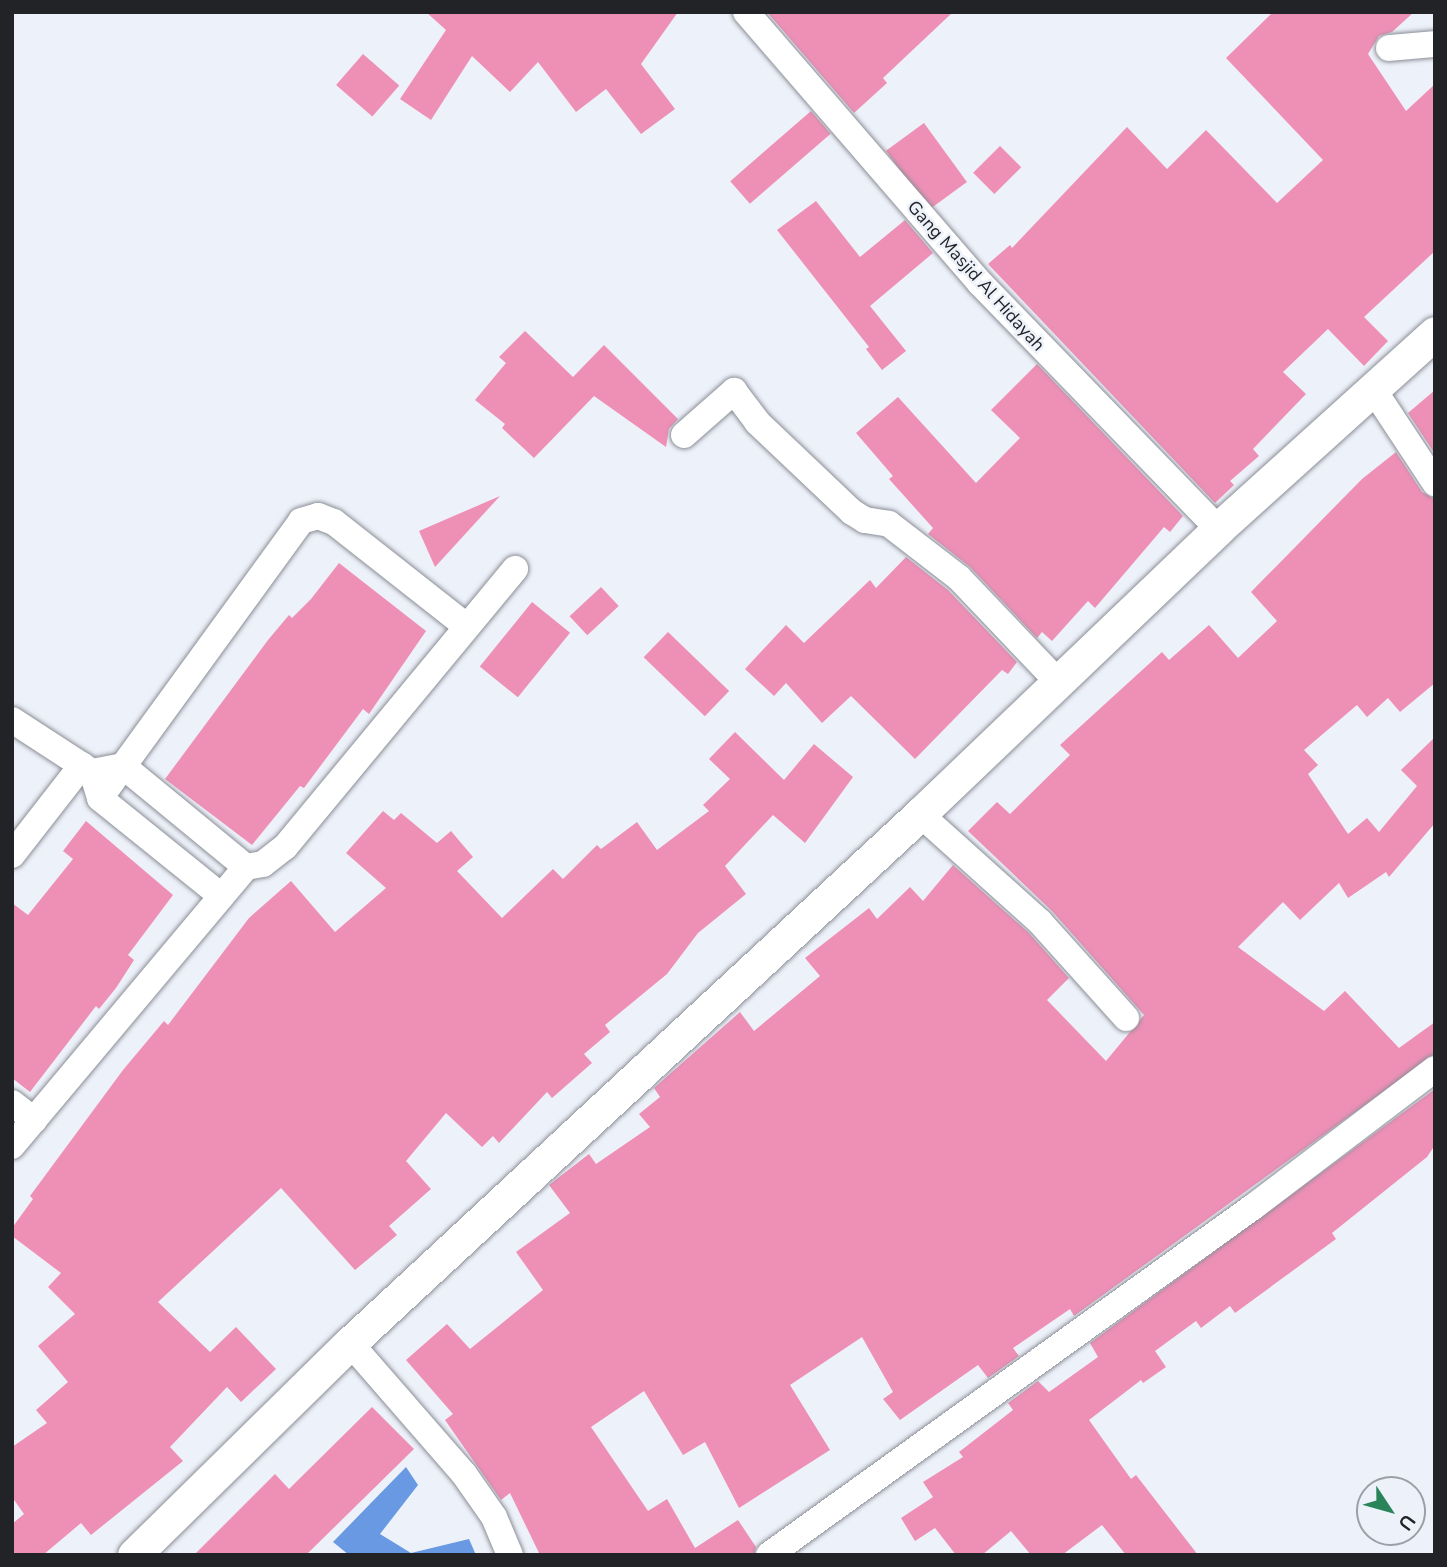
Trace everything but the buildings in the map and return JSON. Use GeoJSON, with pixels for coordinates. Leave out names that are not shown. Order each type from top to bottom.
{"type":"FeatureCollection","features":[{"type":"Feature","properties":{"kind":"street","name":"Gang Masjid Al Hidayah"},"geometry":{"type":"LineString","coordinates":[[746,12],[980,283],[1218,529]]}},
{"type":"Feature","properties":{"kind":"street"},"geometry":{"type":"LineString","coordinates":[[1389,48],[1435,44]]}},
{"type":"Feature","properties":{"kind":"street"},"geometry":{"type":"LineString","coordinates":[[134,1555],[350,1343],[920,814],[1056,680],[1218,529],[1435,333]]}},
{"type":"Feature","properties":{"kind":"street"},"geometry":{"type":"LineString","coordinates":[[1373,389],[1435,483]]}},
{"type":"Feature","properties":{"kind":"street"},"geometry":{"type":"LineString","coordinates":[[684,435],[734,391],[757,422],[852,512],[865,520],[889,524],[959,578],[1056,680]]}},
{"type":"Feature","properties":{"kind":"street"},"geometry":{"type":"LineString","coordinates":[[100,798],[301,521],[318,516],[334,522],[466,626]]}},
{"type":"Feature","properties":{"kind":"street"},"geometry":{"type":"LineString","coordinates":[[12,1146],[220,895],[246,867],[263,864],[285,847],[515,569]]}},
{"type":"Feature","properties":{"kind":"street"},"geometry":{"type":"LineString","coordinates":[[12,720],[87,769],[100,798],[220,895]]}},
{"type":"Feature","properties":{"kind":"street"},"geometry":{"type":"LineString","coordinates":[[12,855],[87,769],[123,766],[246,867]]}},
{"type":"Feature","properties":{"kind":"street"},"geometry":{"type":"LineString","coordinates":[[920,814],[1040,922],[1126,1018]]}},
{"type":"Feature","properties":{"kind":"street"},"geometry":{"type":"LineString","coordinates":[[769,1555],[1219,1232],[1435,1069]]}},
{"type":"Feature","properties":{"kind":"street"},"geometry":{"type":"LineString","coordinates":[[12,1103],[34,1120]]}},
{"type":"Feature","properties":{"kind":"street"},"geometry":{"type":"LineString","coordinates":[[350,1343],[464,1474],[494,1517],[510,1555]]}},
{"type":"Feature","properties":{"kind":"water"},"geometry":{"type":"Polygon","coordinates":[[[406,1467],[418,1485],[380,1534],[411,1553],[469,1539],[476,1555],[349,1555],[333,1542],[406,1467]]]}}]}
